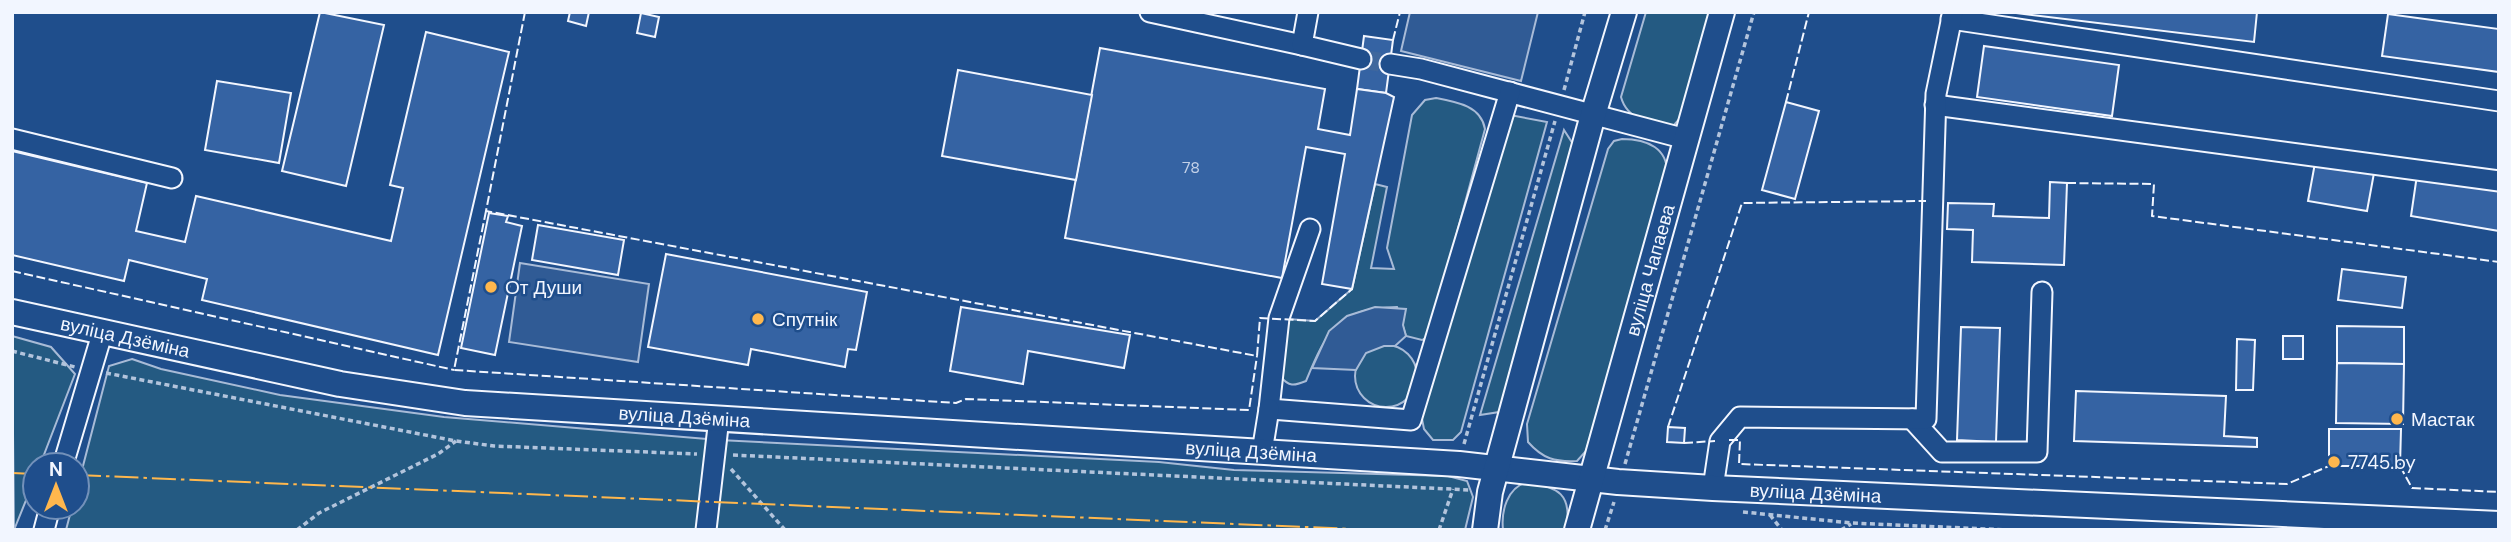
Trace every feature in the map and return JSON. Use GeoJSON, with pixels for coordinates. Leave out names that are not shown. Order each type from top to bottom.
{"type":"FeatureCollection","features":[{"type":"Feature","properties":{"kind":"main road"},"geometry":{"type":"LineString","coordinates":[[1485,530],[1490,492],[1593,114],[1624,12]]}},
{"type":"Feature","properties":{"kind":"main road","name":"вуліца Чапаева"},"geometry":{"type":"LineString","coordinates":[[1577,530],[1722,12]]}},
{"type":"Feature","properties":{"kind":"main road","name":"вуліца Дзёміна"},"geometry":{"type":"LineString","coordinates":[[12,312],[102,334],[340,384],[465,403],[1459,464],[1497,467],[1620,494],[1713,488],[2499,524]]}},
{"type":"Feature","properties":{"kind":"street"},"geometry":{"type":"LineString","coordinates":[[1150,12],[1361,59]]}},
{"type":"Feature","properties":{"kind":"street"},"geometry":{"type":"LineString","coordinates":[[1302,45],[1308,12]]}},
{"type":"Feature","properties":{"kind":"street"},"geometry":{"type":"LineString","coordinates":[[1713,488],[1720,441],[1740,417],[1926,419],[1935,106],[1952,16],[2499,101]]}},
{"type":"Feature","properties":{"kind":"street"},"geometry":{"type":"LineString","coordinates":[[1390,64],[1510,92],[1686,139]]}},
{"type":"Feature","properties":{"kind":"street"},"geometry":{"type":"LineString","coordinates":[[1269,409],[1411,420],[1510,92]]}},
{"type":"Feature","properties":{"kind":"street"},"geometry":{"type":"LineString","coordinates":[[1935,106],[2499,181]]}},
{"type":"Feature","properties":{"kind":"street"},"geometry":{"type":"LineString","coordinates":[[12,139],[172,178]]}},
{"type":"Feature","properties":{"kind":"street"},"geometry":{"type":"LineString","coordinates":[[1262,452],[1279,318],[1310,229]]}},
{"type":"Feature","properties":{"kind":"street"},"geometry":{"type":"LineString","coordinates":[[1912,419],[1942,452],[2037,452],[2042,292]]}},
{"type":"Feature","properties":{"kind":"street"},"geometry":{"type":"LineString","coordinates":[[67,451],[102,334]]}},
{"type":"Feature","properties":{"kind":"street"},"geometry":{"type":"LineString","coordinates":[[706,530],[717,454],[719,418]]}},
{"type":"Feature","properties":{"kind":"street"},"geometry":{"type":"LineString","coordinates":[[2391,520],[2417,530]]}},
{"type":"Feature","properties":{"kind":"path"},"geometry":{"type":"LineString","coordinates":[[1459,464],[1586,12]]}},
{"type":"Feature","properties":{"kind":"path"},"geometry":{"type":"LineString","coordinates":[[1605,530],[1620,494],[1754,12]]}},
{"type":"Feature","properties":{"kind":"path"},"geometry":{"type":"LineString","coordinates":[[12,351],[91,370],[456,441],[494,446],[717,454],[1453,488],[1490,492]]}},
{"type":"Feature","properties":{"kind":"path"},"geometry":{"type":"LineString","coordinates":[[297,530],[319,513],[438,454],[456,441]]}},
{"type":"Feature","properties":{"kind":"path"},"geometry":{"type":"LineString","coordinates":[[717,454],[785,530]]}},
{"type":"Feature","properties":{"kind":"path"},"geometry":{"type":"LineString","coordinates":[[1439,530],[1453,488]]}},
{"type":"Feature","properties":{"kind":"path"},"geometry":{"type":"LineString","coordinates":[[1589,488],[1620,494]]}},
{"type":"Feature","properties":{"kind":"path"},"geometry":{"type":"LineString","coordinates":[[1731,511],[1852,523],[2009,530]]}},
{"type":"Feature","properties":{"kind":"path"},"geometry":{"type":"LineString","coordinates":[[1770,514],[1782,530]]}},
{"type":"Feature","properties":{"kind":"path"},"geometry":{"type":"LineString","coordinates":[[1841,530],[1852,523]]}},
{"type":"Feature","properties":{"kind":"shaded area"},"geometry":{"type":"Polygon","coordinates":[[[1410,12],[1538,12],[1521,81],[1401,51],[1410,12]]]}},
{"type":"Feature","properties":{"kind":"shaded area"},"geometry":{"type":"Polygon","coordinates":[[[1646,12],[1711,12],[1682,116],[1674,125],[1642,120],[1629,111],[1621,97],[1646,12]]]}},
{"type":"Feature","properties":{"kind":"shaded area"},"geometry":{"type":"Polygon","coordinates":[[[1436,98],[1467,106],[1479,115],[1485,129],[1429,336],[1422,340],[1406,336],[1397,307],[1361,312],[1348,317],[1329,335],[1306,381],[1289,384],[1280,376],[1289,319],[1315,321],[1352,289],[1375,184],[1387,187],[1371,268],[1394,269],[1387,248],[1412,115],[1425,100],[1436,98]]]}},
{"type":"Feature","properties":{"kind":"shaded area"},"geometry":{"type":"Polygon","coordinates":[[[1510,115],[1547,122],[1461,432],[1453,440],[1433,440],[1424,429],[1421,414],[1510,115]]]}},
{"type":"Feature","properties":{"kind":"shaded area"},"geometry":{"type":"Polygon","coordinates":[[[1564,130],[1573,144],[1499,412],[1480,415],[1564,130]]]}},
{"type":"Feature","properties":{"kind":"shaded area"},"geometry":{"type":"Polygon","coordinates":[[[1614,141],[1640,141],[1655,147],[1664,158],[1667,176],[1586,451],[1577,461],[1556,460],[1544,456],[1528,442],[1527,424],[1608,149],[1614,141]]]}},
{"type":"Feature","properties":{"kind":"shaded area"},"geometry":{"type":"Polygon","coordinates":[[[520,263],[649,284],[638,362],[509,342],[520,263]]]}},
{"type":"Feature","properties":{"kind":"shaded area"},"geometry":{"type":"Polygon","coordinates":[[[1375,307],[1406,309],[1403,325],[1406,336],[1395,346],[1384,346],[1366,353],[1356,370],[1312,368],[1329,331],[1347,316],[1375,307]]]}},
{"type":"Feature","properties":{"kind":"shaded area"},"geometry":{"type":"Polygon","coordinates":[[[12,336],[51,347],[75,374],[45,451],[21,451],[21,513],[14,530],[12,336]]]}},
{"type":"Feature","properties":{"kind":"shaded area"},"geometry":{"type":"Polygon","coordinates":[[[1386,345],[1408,354],[1417,376],[1408,398],[1386,407],[1364,398],[1355,376],[1364,354],[1386,345]]]}},
{"type":"Feature","properties":{"kind":"shaded area"},"geometry":{"type":"Polygon","coordinates":[[[132,359],[161,369],[280,395],[444,417],[719,440],[1159,462],[1234,470],[1448,476],[1467,481],[1473,497],[1465,530],[66,530],[68,521],[91,521],[91,451],[87,451],[109,366],[132,359]]]}},
{"type":"Feature","properties":{"kind":"shaded area"},"geometry":{"type":"Polygon","coordinates":[[[1527,482],[1561,494],[1567,508],[1566,530],[1503,530],[1503,515],[1510,495],[1527,482]]]}},
{"type":"Feature","properties":{"kind":"building"},"geometry":{"type":"Polygon","coordinates":[[[320,12],[384,25],[346,186],[282,171],[320,12]]]}},
{"type":"Feature","properties":{"kind":"building"},"geometry":{"type":"Polygon","coordinates":[[[570,12],[589,12],[586,26],[568,21],[570,12]]]}},
{"type":"Feature","properties":{"kind":"building"},"geometry":{"type":"Polygon","coordinates":[[[2008,12],[2257,12],[2254,42],[2008,12]]]}},
{"type":"Feature","properties":{"kind":"building"},"geometry":{"type":"Polygon","coordinates":[[[641,13],[659,17],[655,37],[637,33],[641,13]]]}},
{"type":"Feature","properties":{"kind":"building"},"geometry":{"type":"Polygon","coordinates":[[[2388,14],[2499,29],[2499,72],[2382,56],[2388,14]]]}},
{"type":"Feature","properties":{"kind":"building"},"geometry":{"type":"Polygon","coordinates":[[[426,32],[509,52],[438,355],[202,300],[207,279],[129,260],[124,281],[12,255],[12,151],[147,183],[136,231],[185,242],[196,196],[391,241],[403,188],[390,185],[426,32]]]}},
{"type":"Feature","properties":{"kind":"building"},"geometry":{"type":"Polygon","coordinates":[[[1364,36],[1393,40],[1386,93],[1357,89],[1364,36]]]}},
{"type":"Feature","properties":{"kind":"building"},"geometry":{"type":"Polygon","coordinates":[[[1984,46],[2119,65],[2112,116],[1977,97],[1984,46]]]}},
{"type":"Feature","properties":{"kind":"building"},"geometry":{"type":"Polygon","coordinates":[[[1100,48],[1325,89],[1318,129],[1350,135],[1357,89],[1386,93],[1394,97],[1352,289],[1322,284],[1345,154],[1306,147],[1282,278],[1065,238],[1100,48]]]}},
{"type":"Feature","properties":{"kind":"building"},"geometry":{"type":"Polygon","coordinates":[[[958,70],[1092,95],[1076,180],[942,156],[958,70]]]}},
{"type":"Feature","properties":{"kind":"building"},"geometry":{"type":"Polygon","coordinates":[[[217,81],[291,93],[279,163],[205,150],[217,81]]]}},
{"type":"Feature","properties":{"kind":"building"},"geometry":{"type":"Polygon","coordinates":[[[1786,102],[1819,111],[1795,199],[1762,190],[1786,102]]]}},
{"type":"Feature","properties":{"kind":"building"},"geometry":{"type":"Polygon","coordinates":[[[2315,163],[2374,173],[2367,211],[2308,201],[2315,163]]]}},
{"type":"Feature","properties":{"kind":"building"},"geometry":{"type":"Polygon","coordinates":[[[2417,175],[2499,189],[2499,231],[2411,216],[2417,175]]]}},
{"type":"Feature","properties":{"kind":"building"},"geometry":{"type":"Polygon","coordinates":[[[2050,182],[2067,183],[2064,265],[1972,262],[1973,230],[1947,229],[1948,203],[1994,204],[1993,216],[2049,218],[2050,182]]]}},
{"type":"Feature","properties":{"kind":"building","name":"От Души"},"geometry":{"type":"Polygon","coordinates":[[[489,213],[508,216],[506,222],[522,226],[495,355],[461,348],[489,213]]]}},
{"type":"Feature","properties":{"kind":"building"},"geometry":{"type":"Polygon","coordinates":[[[538,225],[624,240],[618,275],[532,260],[538,225]]]}},
{"type":"Feature","properties":{"kind":"building","name":"Спутнік"},"geometry":{"type":"Polygon","coordinates":[[[666,254],[867,292],[856,350],[848,349],[845,367],[751,349],[748,365],[648,347],[666,254]]]}},
{"type":"Feature","properties":{"kind":"building"},"geometry":{"type":"Polygon","coordinates":[[[2342,269],[2406,277],[2402,308],[2338,300],[2342,269]]]}},
{"type":"Feature","properties":{"kind":"building"},"geometry":{"type":"Polygon","coordinates":[[[961,307],[1130,335],[1124,368],[1028,351],[1023,384],[950,371],[961,307]]]}},
{"type":"Feature","properties":{"kind":"building"},"geometry":{"type":"Polygon","coordinates":[[[2337,326],[2404,327],[2404,364],[2337,363],[2337,326]]]}},
{"type":"Feature","properties":{"kind":"building"},"geometry":{"type":"Polygon","coordinates":[[[1961,327],[2000,328],[1996,442],[1957,440],[1961,327]]]}},
{"type":"Feature","properties":{"kind":"building"},"geometry":{"type":"Polygon","coordinates":[[[2283,336],[2303,336],[2303,359],[2283,359],[2283,336]]]}},
{"type":"Feature","properties":{"kind":"building"},"geometry":{"type":"Polygon","coordinates":[[[2237,339],[2255,340],[2253,390],[2236,390],[2237,339]]]}},
{"type":"Feature","properties":{"kind":"building"},"geometry":{"type":"Polygon","coordinates":[[[2337,363],[2404,364],[2403,424],[2336,423],[2337,363]]]}},
{"type":"Feature","properties":{"kind":"building"},"geometry":{"type":"Polygon","coordinates":[[[2076,391],[2226,396],[2224,436],[2257,438],[2257,447],[2074,441],[2076,391]]]}},
{"type":"Feature","properties":{"kind":"building"},"geometry":{"type":"Polygon","coordinates":[[[1668,427],[1685,428],[1684,443],[1667,442],[1668,427]]]}},
{"type":"Feature","properties":{"kind":"building"},"geometry":{"type":"Polygon","coordinates":[[[2329,429],[2401,429],[2400,466],[2329,466],[2329,429]]]}},
{"type":"Feature","properties":{"kind":"tunnel"},"geometry":{"type":"LineString","coordinates":[[1361,59],[1390,64]]}},
{"type":"Feature","properties":{"kind":"fence"},"geometry":{"type":"LineString","coordinates":[[525,12],[486,211],[1257,356],[1260,318],[1315,321],[1352,289]]}},
{"type":"Feature","properties":{"kind":"fence"},"geometry":{"type":"LineString","coordinates":[[1393,40],[1400,12]]}},
{"type":"Feature","properties":{"kind":"fence"},"geometry":{"type":"LineString","coordinates":[[1786,102],[1809,12]]}},
{"type":"Feature","properties":{"kind":"fence"},"geometry":{"type":"LineString","coordinates":[[2067,183],[2154,184],[2152,216],[2499,262]]}},
{"type":"Feature","properties":{"kind":"fence"},"geometry":{"type":"LineString","coordinates":[[1668,427],[1742,203],[1926,201]]}},
{"type":"Feature","properties":{"kind":"fence"},"geometry":{"type":"LineString","coordinates":[[486,211],[454,370],[956,403],[966,399],[1249,410],[1257,356]]}},
{"type":"Feature","properties":{"kind":"fence"},"geometry":{"type":"LineString","coordinates":[[12,271],[454,370]]}},
{"type":"Feature","properties":{"kind":"fence"},"geometry":{"type":"LineString","coordinates":[[1729,440],[1740,440],[1739,464],[2287,484],[2329,466]]}},
{"type":"Feature","properties":{"kind":"fence"},"geometry":{"type":"LineString","coordinates":[[1684,443],[1715,441]]}},
{"type":"Feature","properties":{"kind":"fence"},"geometry":{"type":"LineString","coordinates":[[2400,466],[2412,488],[2499,492]]}},
{"type":"Feature","properties":{"kind":"power"},"geometry":{"type":"LineString","coordinates":[[12,473],[21,473]]}},
{"type":"Feature","properties":{"kind":"power"},"geometry":{"type":"LineString","coordinates":[[91,476],[1377,530]]}},
{"type":"Feature","properties":{"kind":"place","name":"От Души"},"geometry":{"type":"Point","coordinates":[491,287]}},
{"type":"Feature","properties":{"kind":"place","name":"Спутнік"},"geometry":{"type":"Point","coordinates":[758,319]}},
{"type":"Feature","properties":{"kind":"place","name":"Мастак"},"geometry":{"type":"Point","coordinates":[2397,419]}},
{"type":"Feature","properties":{"kind":"place","name":"7745.by"},"geometry":{"type":"Point","coordinates":[2334,462]}}]}
